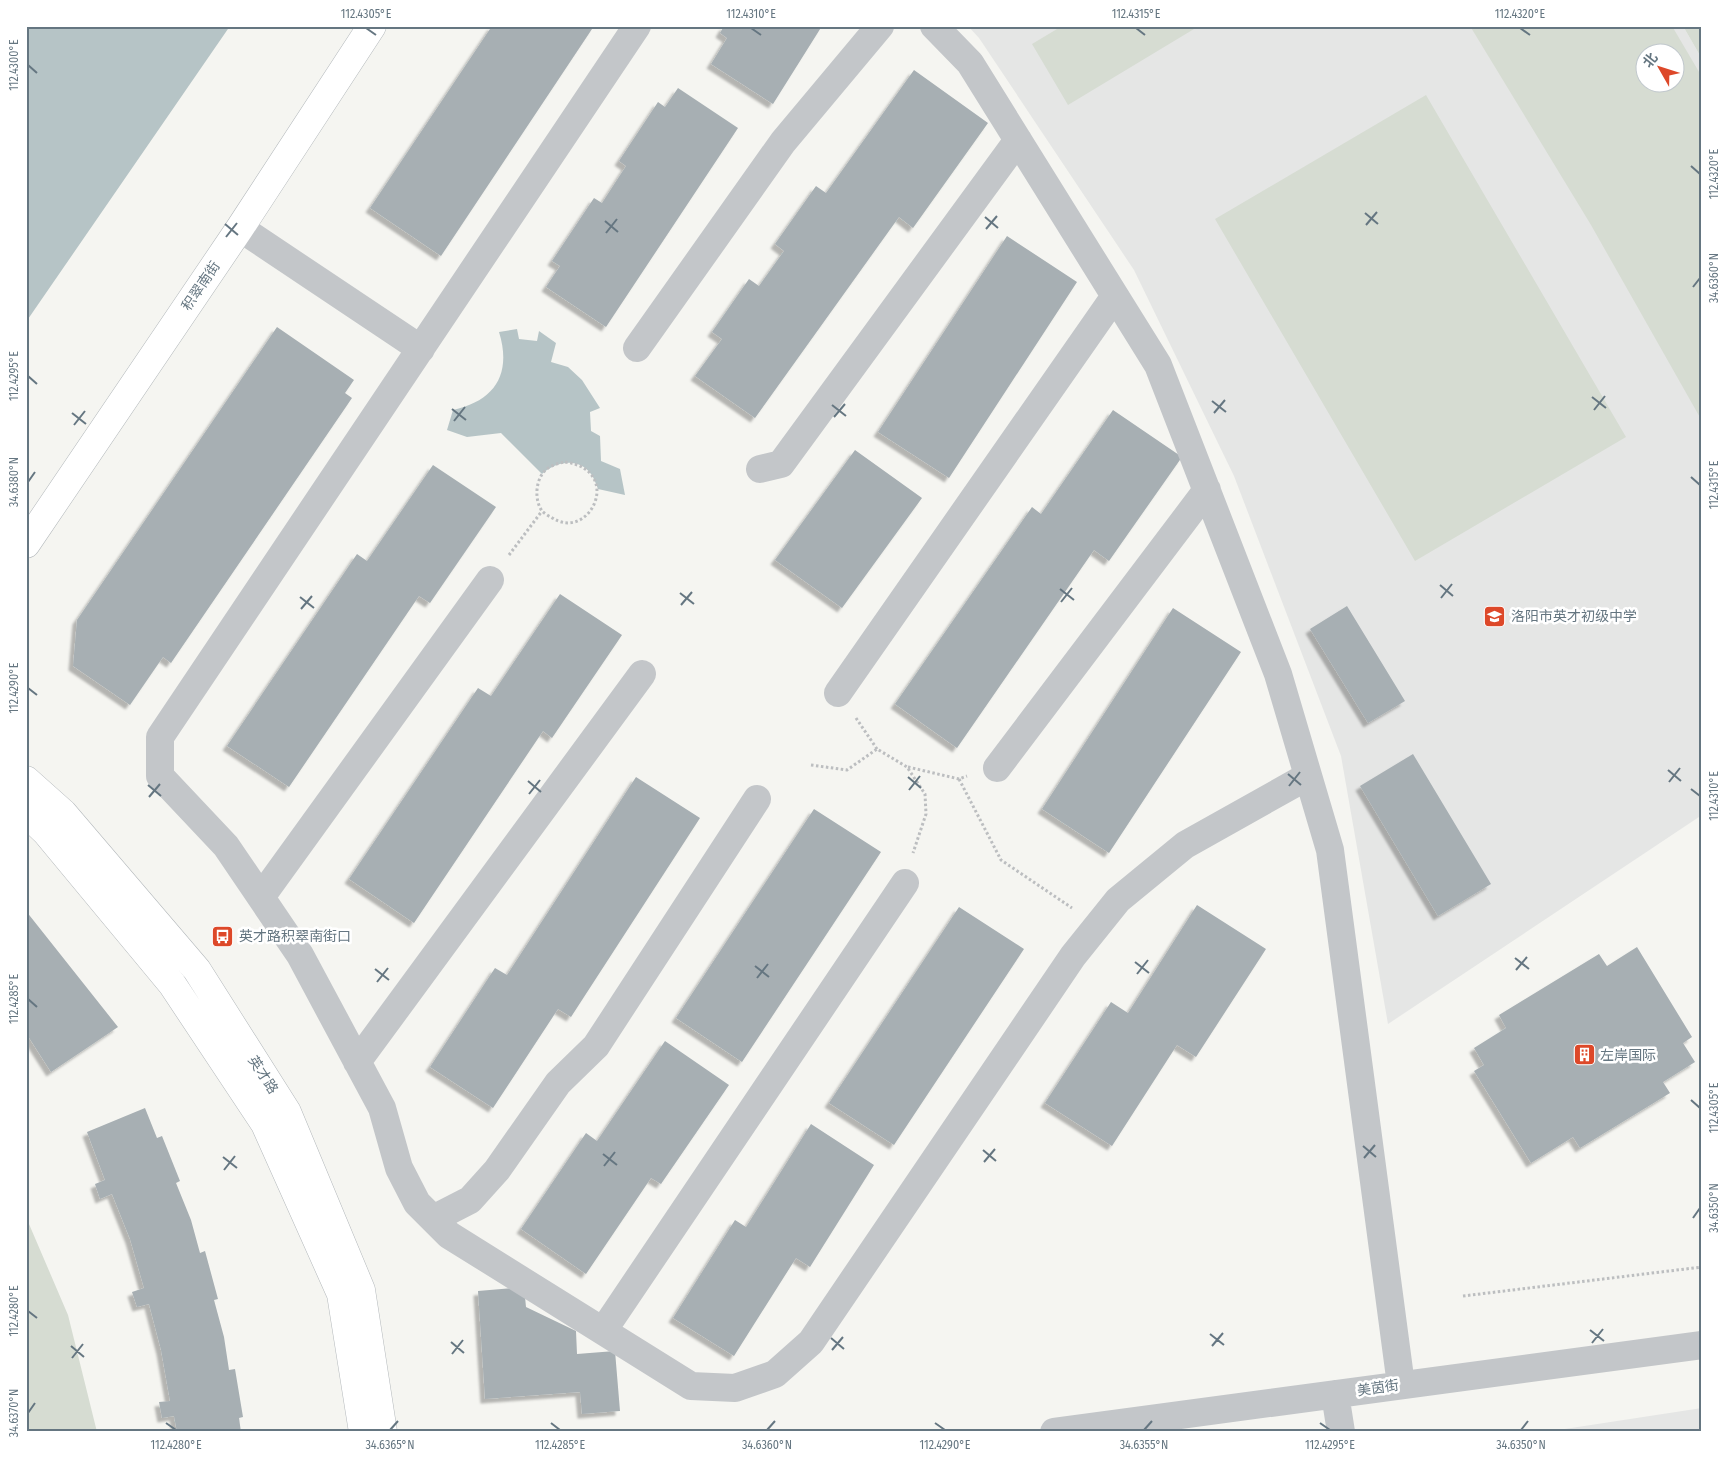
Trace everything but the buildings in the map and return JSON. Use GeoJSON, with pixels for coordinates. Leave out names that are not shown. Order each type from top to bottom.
{"type":"FeatureCollection","features":[{"type":"Feature","properties":{"kind":"main road","name":"积翠南街"},"geometry":{"type":"LineString","coordinates":[[26,544],[240,228],[372,26]]}},
{"type":"Feature","properties":{"kind":"main road","name":"英才路"},"geometry":{"type":"LineString","coordinates":[[26,780],[63,814],[197,970],[287,1112],[361,1290],[384,1432]]}},
{"type":"Feature","properties":{"kind":"main road","name":"英才路"},"geometry":{"type":"LineString","coordinates":[[26,813],[46,832],[172,984],[264,1124],[340,1294],[363,1432]]}},
{"type":"Feature","properties":{"kind":"street"},"geometry":{"type":"LineString","coordinates":[[637,26],[160,737],[160,776],[226,846],[300,955],[382,1108],[399,1168],[417,1203],[449,1235],[691,1386],[735,1388],[776,1374],[811,1342],[1073,956],[1118,900],[1185,846],[1308,776]]}},
{"type":"Feature","properties":{"kind":"street"},"geometry":{"type":"LineString","coordinates":[[637,348],[783,142],[880,26]]}},
{"type":"Feature","properties":{"kind":"street"},"geometry":{"type":"LineString","coordinates":[[934,26],[970,63],[1158,365],[1278,674],[1330,850],[1401,1385]]}},
{"type":"Feature","properties":{"kind":"street"},"geometry":{"type":"LineString","coordinates":[[760,470],[782,464],[1018,140]]}},
{"type":"Feature","properties":{"kind":"street"},"geometry":{"type":"LineString","coordinates":[[240,228],[421,349]]}},
{"type":"Feature","properties":{"kind":"street"},"geometry":{"type":"LineString","coordinates":[[838,693],[1115,296]]}},
{"type":"Feature","properties":{"kind":"street"},"geometry":{"type":"LineString","coordinates":[[997,768],[1207,490]]}},
{"type":"Feature","properties":{"kind":"street"},"geometry":{"type":"LineString","coordinates":[[261,897],[490,580]]}},
{"type":"Feature","properties":{"kind":"street"},"geometry":{"type":"LineString","coordinates":[[357,1062],[642,674]]}},
{"type":"Feature","properties":{"kind":"street"},"geometry":{"type":"LineString","coordinates":[[433,1219],[470,1200],[497,1170],[558,1083],[596,1046],[757,799]]}},
{"type":"Feature","properties":{"kind":"street"},"geometry":{"type":"LineString","coordinates":[[603,1331],[905,883]]}},
{"type":"Feature","properties":{"kind":"street","name":"美茵街"},"geometry":{"type":"LineString","coordinates":[[1054,1432],[1702,1345]]}},
{"type":"Feature","properties":{"kind":"street"},"geometry":{"type":"LineString","coordinates":[[1334,1394],[1341,1432]]}},
{"type":"Feature","properties":{"kind":"path"},"geometry":{"type":"LineString","coordinates":[[565,462],[578,464],[591,473],[598,489],[593,508],[578,521],[558,523],[542,511],[536,493],[542,474],[549,467],[565,462]]}},
{"type":"Feature","properties":{"kind":"path"},"geometry":{"type":"LineString","coordinates":[[490,580],[542,511]]}},
{"type":"Feature","properties":{"kind":"path"},"geometry":{"type":"LineString","coordinates":[[811,765],[847,770],[877,749],[907,767],[958,779],[997,768]]}},
{"type":"Feature","properties":{"kind":"path"},"geometry":{"type":"LineString","coordinates":[[905,883],[926,814],[925,794],[907,767]]}},
{"type":"Feature","properties":{"kind":"path"},"geometry":{"type":"LineString","coordinates":[[958,779],[1001,860],[1098,925]]}},
{"type":"Feature","properties":{"kind":"path"},"geometry":{"type":"LineString","coordinates":[[1463,1296],[1702,1267]]}},
{"type":"Feature","properties":{"kind":"shaded area"},"geometry":{"type":"Polygon","coordinates":[[[26,26],[230,26],[26,322],[26,26]]]}},
{"type":"Feature","properties":{"kind":"shaded area","name":"洛阳市英才初级中学"},"geometry":{"type":"Polygon","coordinates":[[[968,26],[1683,26],[1702,59],[1702,815],[1388,1024],[1341,756],[1234,476],[1134,270],[979,38],[968,26]]]}},
{"type":"Feature","properties":{"kind":"shaded area"},"geometry":{"type":"Polygon","coordinates":[[[1062,26],[1199,26],[1068,105],[1032,44],[1062,26]]]}},
{"type":"Feature","properties":{"kind":"shaded area"},"geometry":{"type":"Polygon","coordinates":[[[1470,26],[1672,26],[1681,42],[1636,42],[1636,92],[1686,92],[1686,50],[1702,77],[1702,421],[1591,225],[1470,26]]]}},
{"type":"Feature","properties":{"kind":"shaded area"},"geometry":{"type":"Polygon","coordinates":[[[1683,26],[1702,26],[1702,59],[1683,26]]]}},
{"type":"Feature","properties":{"kind":"shaded area"},"geometry":{"type":"Polygon","coordinates":[[[1426,95],[1626,437],[1415,561],[1215,219],[1426,95]]]}},
{"type":"Feature","properties":{"kind":"shaded area"},"geometry":{"type":"Polygon","coordinates":[[[517,329],[519,339],[537,341],[539,331],[556,343],[551,362],[568,367],[582,380],[600,408],[590,412],[591,431],[600,436],[601,461],[620,469],[625,495],[598,489],[592,476],[586,469],[574,463],[554,466],[542,474],[501,433],[467,437],[447,430],[453,410],[480,400],[497,383],[503,361],[499,332],[517,329]]]}},
{"type":"Feature","properties":{"kind":"shaded area"},"geometry":{"type":"Polygon","coordinates":[[[26,1217],[68,1315],[97,1432],[26,1432],[26,1217]]]}},
{"type":"Feature","properties":{"kind":"shaded area"},"geometry":{"type":"Polygon","coordinates":[[[1702,1408],[1702,1432],[1545,1432],[1702,1408]]]}},
{"type":"Feature","properties":{"kind":"place","name":"洛阳市英才初级中学"},"geometry":{"type":"Point","coordinates":[1495,616]}},
{"type":"Feature","properties":{"kind":"place","name":"英才路积翠南街口"},"geometry":{"type":"Point","coordinates":[223,936]}},
{"type":"Feature","properties":{"kind":"place","name":"左岸国际"},"geometry":{"type":"Point","coordinates":[1584,1055]}}]}
